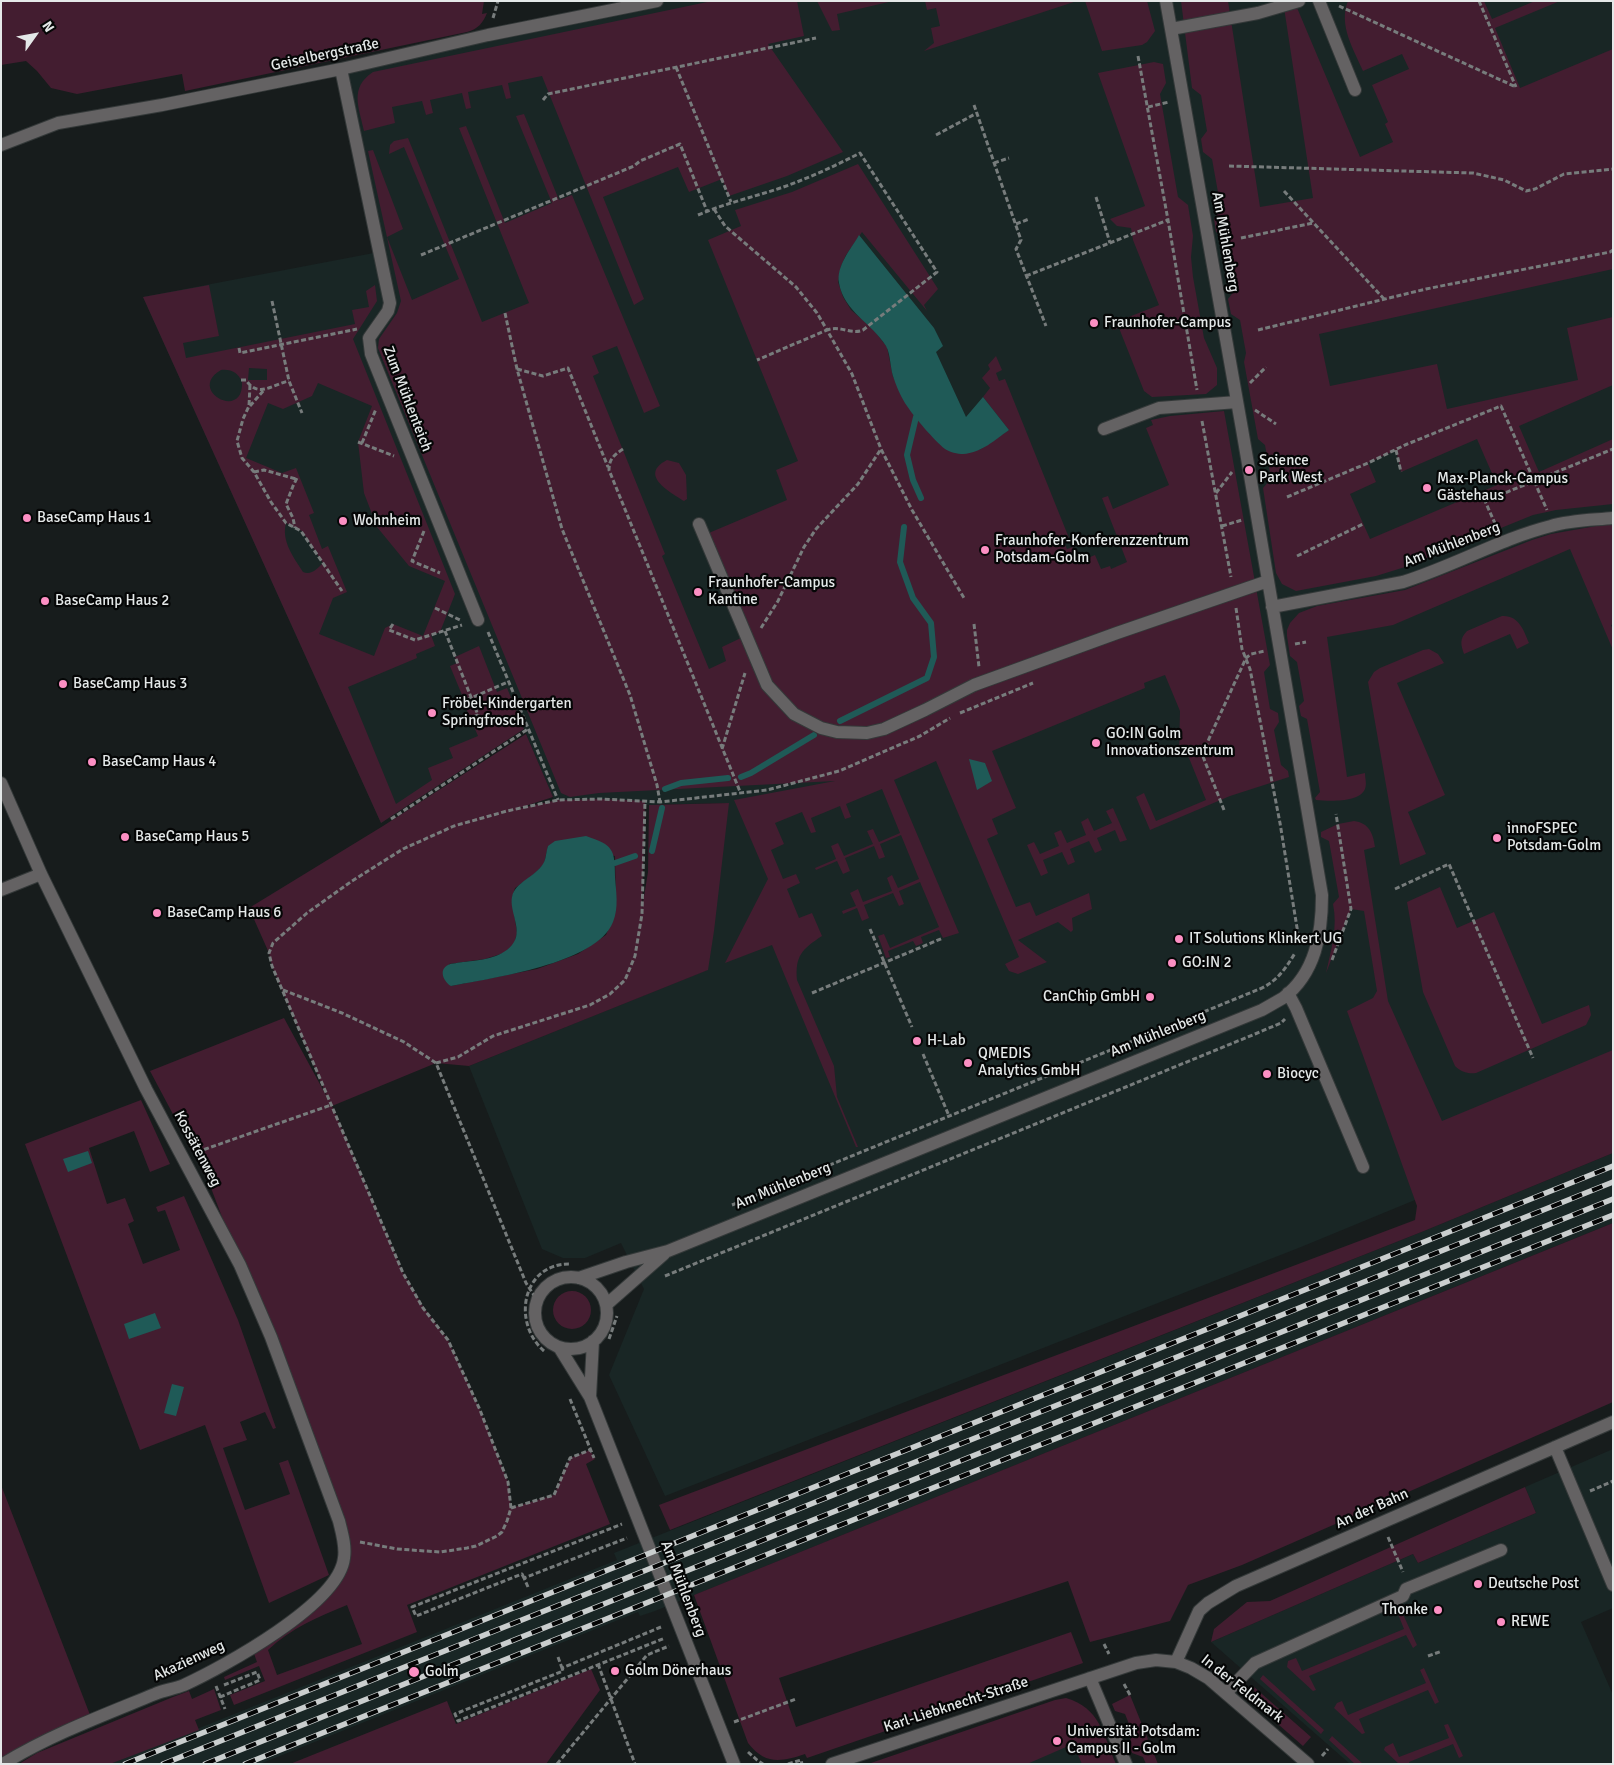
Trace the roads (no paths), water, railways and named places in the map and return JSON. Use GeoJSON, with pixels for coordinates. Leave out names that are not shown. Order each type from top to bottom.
{"type":"FeatureCollection","features":[{"type":"Feature","properties":{"kind":"street","name":"Geiselbergstraße"},"geometry":{"type":"LineString","coordinates":[[1,145],[58,124],[342,69],[488,35],[657,1]]}},
{"type":"Feature","properties":{"kind":"street","name":"Am Mühlenberg"},"geometry":{"type":"LineString","coordinates":[[734,1764],[590,1397],[539,1328],[536,1319],[538,1300],[542,1291],[559,1279],[569,1277],[580,1278],[626,1262],[668,1251],[1253,1014],[1288,993],[1299,982],[1318,944],[1322,920],[1322,895],[1272,607],[1243,404],[1166,1]]}},
{"type":"Feature","properties":{"kind":"street"},"geometry":{"type":"LineString","coordinates":[[1171,29],[1258,13],[1299,1]]}},
{"type":"Feature","properties":{"kind":"street"},"geometry":{"type":"LineString","coordinates":[[1319,1],[1355,90]]}},
{"type":"Feature","properties":{"kind":"street","name":"Zum Mühlenteich"},"geometry":{"type":"LineString","coordinates":[[342,69],[390,303],[388,311],[369,338],[370,349],[478,620]]}},
{"type":"Feature","properties":{"kind":"street"},"geometry":{"type":"LineString","coordinates":[[1104,429],[1158,408],[1243,404]]}},
{"type":"Feature","properties":{"kind":"street","name":"Am Mühlenberg"},"geometry":{"type":"LineString","coordinates":[[1272,607],[1403,582],[1504,542],[1553,525],[1613,518]]}},
{"type":"Feature","properties":{"kind":"street"},"geometry":{"type":"LineString","coordinates":[[699,524],[767,685],[794,714],[815,726],[837,732],[867,733],[884,729],[980,682],[1268,581]]}},
{"type":"Feature","properties":{"kind":"street","name":"Kossätenweg"},"geometry":{"type":"LineString","coordinates":[[1,783],[41,874],[146,1089],[240,1266],[271,1337],[340,1521],[344,1540]]}},
{"type":"Feature","properties":{"kind":"street"},"geometry":{"type":"LineString","coordinates":[[1,890],[41,874]]}},
{"type":"Feature","properties":{"kind":"street"},"geometry":{"type":"LineString","coordinates":[[1288,993],[1363,1167]]}},
{"type":"Feature","properties":{"kind":"street","name":"Am Mühlenberg"},"geometry":{"type":"LineString","coordinates":[[590,1397],[594,1341],[605,1324],[607,1315],[606,1305],[668,1251]]}},
{"type":"Feature","properties":{"kind":"street"},"geometry":{"type":"LineString","coordinates":[[580,1278],[596,1288],[606,1305]]}},
{"type":"Feature","properties":{"kind":"street"},"geometry":{"type":"LineString","coordinates":[[554,1350],[583,1347],[594,1341]]}},
{"type":"Feature","properties":{"kind":"street","name":"An der Bahn"},"geometry":{"type":"LineString","coordinates":[[1176,1662],[1199,1611],[1208,1603],[1236,1586],[1613,1422]]}},
{"type":"Feature","properties":{"kind":"street"},"geometry":{"type":"LineString","coordinates":[[1555,1448],[1613,1585]]}},
{"type":"Feature","properties":{"kind":"street","name":"Akazienweg"},"geometry":{"type":"LineString","coordinates":[[3,1764],[22,1752],[92,1720],[158,1693],[186,1684],[252,1648],[288,1624],[320,1598],[336,1577],[344,1560],[344,1540]]}},
{"type":"Feature","properties":{"kind":"street"},"geometry":{"type":"LineString","coordinates":[[1226,1693],[1255,1663],[1403,1596],[1406,1589],[1410,1587],[1501,1550]]}},
{"type":"Feature","properties":{"kind":"street","name":"In der Feldmark"},"geometry":{"type":"LineString","coordinates":[[1090,1678],[1136,1663],[1156,1660],[1176,1662],[1191,1668],[1226,1693],[1314,1762]]}},
{"type":"Feature","properties":{"kind":"street"},"geometry":{"type":"LineString","coordinates":[[1090,1678],[1126,1764]]}},
{"type":"Feature","properties":{"kind":"street","name":"Karl-Liebknecht-Straße"},"geometry":{"type":"LineString","coordinates":[[832,1764],[1090,1678]]}},
{"type":"Feature","properties":{"kind":"water"},"geometry":{"type":"Polygon","coordinates":[[[859,235],[934,328],[943,346],[936,352],[966,417],[983,397],[1009,430],[976,451],[963,454],[954,453],[947,450],[936,440],[915,417],[905,403],[894,379],[886,346],[852,310],[842,293],[839,283],[840,270],[848,252],[859,235]]]}},
{"type":"Feature","properties":{"kind":"water"},"geometry":{"type":"Polygon","coordinates":[[[969,759],[985,763],[992,781],[977,790],[969,759]]]}},
{"type":"Feature","properties":{"kind":"water"},"geometry":{"type":"Polygon","coordinates":[[[586,836],[602,842],[611,849],[613,854],[617,899],[616,911],[613,922],[603,936],[587,949],[541,967],[491,979],[451,986],[448,984],[444,979],[443,970],[448,965],[496,956],[512,945],[517,934],[512,909],[512,897],[517,887],[543,864],[548,846],[555,841],[586,836]]]}},
{"type":"Feature","properties":{"kind":"water"},"geometry":{"type":"Polygon","coordinates":[[[88,1151],[92,1163],[68,1172],[63,1159],[88,1151]]]}},
{"type":"Feature","properties":{"kind":"water"},"geometry":{"type":"Polygon","coordinates":[[[155,1313],[161,1328],[129,1339],[124,1324],[155,1313]]]}},
{"type":"Feature","properties":{"kind":"water"},"geometry":{"type":"Polygon","coordinates":[[[172,1384],[184,1387],[176,1416],[164,1413],[172,1384]]]}},
{"type":"Feature","properties":{"kind":"waterway"},"geometry":{"type":"LineString","coordinates":[[916,417],[907,455],[913,480],[921,498]]}},
{"type":"Feature","properties":{"kind":"waterway"},"geometry":{"type":"LineString","coordinates":[[840,721],[927,678],[934,657],[931,623],[913,598],[900,562],[904,527]]}},
{"type":"Feature","properties":{"kind":"waterway"},"geometry":{"type":"LineString","coordinates":[[741,777],[751,773],[814,735]]}},
{"type":"Feature","properties":{"kind":"waterway"},"geometry":{"type":"LineString","coordinates":[[665,789],[681,783],[728,778]]}},
{"type":"Feature","properties":{"kind":"waterway"},"geometry":{"type":"LineString","coordinates":[[652,851],[662,808]]}},
{"type":"Feature","properties":{"kind":"waterway"},"geometry":{"type":"LineString","coordinates":[[615,863],[635,856]]}},
{"type":"Feature","properties":{"kind":"railway"},"geometry":{"type":"LineString","coordinates":[[125,1764],[1613,1166]]}},
{"type":"Feature","properties":{"kind":"railway"},"geometry":{"type":"LineString","coordinates":[[163,1764],[1613,1182]]}},
{"type":"Feature","properties":{"kind":"railway"},"geometry":{"type":"LineString","coordinates":[[205,1764],[1613,1199]]}},
{"type":"Feature","properties":{"kind":"railway"},"geometry":{"type":"LineString","coordinates":[[245,1764],[1613,1215]]}},
{"type":"Feature","properties":{"kind":"place","name":"Fraunhofer-Campus"},"geometry":{"type":"Point","coordinates":[1094,323]}},
{"type":"Feature","properties":{"kind":"place","name":"Science Park West"},"geometry":{"type":"Point","coordinates":[1249,470]}},
{"type":"Feature","properties":{"kind":"place","name":"Max-Planck-Campus Gästehaus"},"geometry":{"type":"Point","coordinates":[1427,488]}},
{"type":"Feature","properties":{"kind":"place","name":"BaseCamp Haus 1"},"geometry":{"type":"Point","coordinates":[27,518]}},
{"type":"Feature","properties":{"kind":"place","name":"Wohnheim"},"geometry":{"type":"Point","coordinates":[343,521]}},
{"type":"Feature","properties":{"kind":"place","name":"Fraunhofer-Konferenzzentrum Potsdam-Golm"},"geometry":{"type":"Point","coordinates":[985,550]}},
{"type":"Feature","properties":{"kind":"place","name":"Fraunhofer-Campus Kantine"},"geometry":{"type":"Point","coordinates":[698,592]}},
{"type":"Feature","properties":{"kind":"place","name":"BaseCamp Haus 2"},"geometry":{"type":"Point","coordinates":[45,601]}},
{"type":"Feature","properties":{"kind":"place","name":"BaseCamp Haus 3"},"geometry":{"type":"Point","coordinates":[63,684]}},
{"type":"Feature","properties":{"kind":"place","name":"Fröbel-Kindergarten Springfrosch"},"geometry":{"type":"Point","coordinates":[432,713]}},
{"type":"Feature","properties":{"kind":"place","name":"GO:IN Golm Innovationszentrum"},"geometry":{"type":"Point","coordinates":[1096,743]}},
{"type":"Feature","properties":{"kind":"place","name":"BaseCamp Haus 4"},"geometry":{"type":"Point","coordinates":[92,762]}},
{"type":"Feature","properties":{"kind":"place","name":"BaseCamp Haus 5"},"geometry":{"type":"Point","coordinates":[125,837]}},
{"type":"Feature","properties":{"kind":"place","name":"innoFSPEC Potsdam-Golm"},"geometry":{"type":"Point","coordinates":[1497,838]}},
{"type":"Feature","properties":{"kind":"place","name":"BaseCamp Haus 6"},"geometry":{"type":"Point","coordinates":[157,913]}},
{"type":"Feature","properties":{"kind":"place","name":"IT Solutions Klinkert UG"},"geometry":{"type":"Point","coordinates":[1179,939]}},
{"type":"Feature","properties":{"kind":"place","name":"GO:IN 2"},"geometry":{"type":"Point","coordinates":[1172,963]}},
{"type":"Feature","properties":{"kind":"place","name":"CanChip GmbH"},"geometry":{"type":"Point","coordinates":[1150,997]}},
{"type":"Feature","properties":{"kind":"place","name":"H-Lab"},"geometry":{"type":"Point","coordinates":[917,1041]}},
{"type":"Feature","properties":{"kind":"place","name":"QMEDIS Analytics GmbH"},"geometry":{"type":"Point","coordinates":[968,1063]}},
{"type":"Feature","properties":{"kind":"place","name":"Biocyc"},"geometry":{"type":"Point","coordinates":[1267,1074]}},
{"type":"Feature","properties":{"kind":"place","name":"Deutsche Post"},"geometry":{"type":"Point","coordinates":[1478,1584]}},
{"type":"Feature","properties":{"kind":"place","name":"Thonke"},"geometry":{"type":"Point","coordinates":[1438,1610]}},
{"type":"Feature","properties":{"kind":"place","name":"REWE"},"geometry":{"type":"Point","coordinates":[1501,1622]}},
{"type":"Feature","properties":{"kind":"place","name":"Golm Dönerhaus"},"geometry":{"type":"Point","coordinates":[615,1671]}},
{"type":"Feature","properties":{"kind":"place","name":"Golm"},"geometry":{"type":"Point","coordinates":[414,1672]}},
{"type":"Feature","properties":{"kind":"place","name":"Universität Potsdam: Campus II - Golm"},"geometry":{"type":"Point","coordinates":[1057,1741]}}]}
